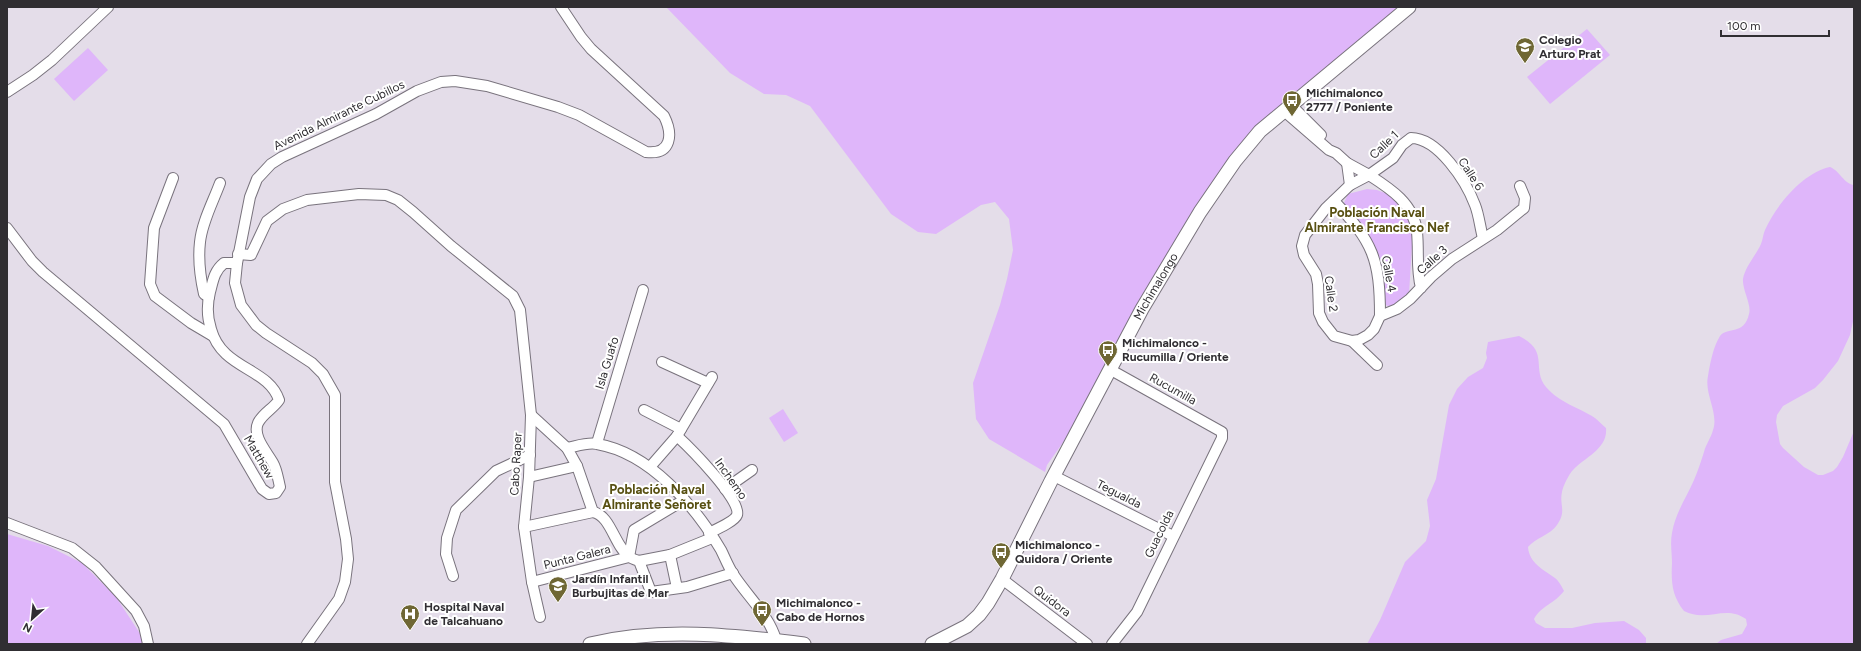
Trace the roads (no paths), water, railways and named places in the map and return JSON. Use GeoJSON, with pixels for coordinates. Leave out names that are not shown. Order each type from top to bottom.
{"type":"FeatureCollection","features":[{"type":"Feature","properties":{"kind":"main road","name":"Michimalongo"},"geometry":{"type":"LineString","coordinates":[[932,644],[967,626],[975,620],[988,603],[1002,579],[1054,476],[1142,309],[1200,212],[1235,161],[1257,134],[1409,7]]}},
{"type":"Feature","properties":{"kind":"main road"},"geometry":{"type":"LineString","coordinates":[[590,644],[636,635],[679,638],[776,640],[800,644]]}},
{"type":"Feature","properties":{"kind":"street"},"geometry":{"type":"LineString","coordinates":[[7,92],[33,75],[52,60],[108,7]]}},
{"type":"Feature","properties":{"kind":"street","name":"Avenida Almirante Cubillos"},"geometry":{"type":"LineString","coordinates":[[307,644],[339,599],[345,582],[348,559],[346,539],[335,482],[335,395],[323,374],[312,363],[266,333],[249,317],[237,296],[235,283],[237,258],[253,187],[263,171],[282,157],[376,114],[417,91],[441,82],[470,82],[558,107],[591,122],[646,152],[656,154],[664,149],[669,140],[670,131],[664,116],[592,49],[581,37],[561,7]]}},
{"type":"Feature","properties":{"kind":"street","name":"Calle 1"},"geometry":{"type":"LineString","coordinates":[[1288,108],[1333,147],[1336,153],[1346,163],[1369,175]]}},
{"type":"Feature","properties":{"kind":"street","name":"Calle 1"},"geometry":{"type":"LineString","coordinates":[[1302,246],[1305,235],[1317,219],[1350,185],[1369,175],[1393,158],[1402,145],[1411,138],[1418,138]]}},
{"type":"Feature","properties":{"kind":"street","name":"Calle 6"},"geometry":{"type":"LineString","coordinates":[[1418,138],[1425,140],[1438,150],[1461,178],[1470,192],[1476,207],[1483,238]]}},
{"type":"Feature","properties":{"kind":"street"},"geometry":{"type":"LineString","coordinates":[[1346,163],[1350,185]]}},
{"type":"Feature","properties":{"kind":"street"},"geometry":{"type":"LineString","coordinates":[[1369,175],[1396,194],[1412,214],[1417,233],[1418,275],[1420,288]]}},
{"type":"Feature","properties":{"kind":"street"},"geometry":{"type":"LineString","coordinates":[[173,178],[154,228],[150,284],[155,296],[191,323],[213,336]]}},
{"type":"Feature","properties":{"kind":"street"},"geometry":{"type":"LineString","coordinates":[[209,297],[204,294],[202,284],[199,264],[200,242],[208,214],[220,183]]}},
{"type":"Feature","properties":{"kind":"street","name":"Calle 3"},"geometry":{"type":"LineString","coordinates":[[1380,316],[1401,305],[1452,259],[1497,230],[1524,208],[1526,198],[1520,186]]}},
{"type":"Feature","properties":{"kind":"street","name":"Matthew"},"geometry":{"type":"LineString","coordinates":[[7,228],[32,262],[43,272],[224,424],[262,489],[269,494],[276,493],[280,487],[274,464],[257,435],[257,425],[263,415],[274,407],[279,400],[277,393],[265,380],[229,358],[213,336],[208,321],[209,297],[218,268],[224,263],[237,258],[252,255],[267,221],[283,210],[308,200],[359,194],[386,195],[398,200],[451,246],[513,296],[520,310]]}},
{"type":"Feature","properties":{"kind":"street","name":"Calle 4"},"geometry":{"type":"LineString","coordinates":[[1334,201],[1361,231],[1373,254],[1379,281],[1380,316]]}},
{"type":"Feature","properties":{"kind":"street","name":"Calle 2"},"geometry":{"type":"LineString","coordinates":[[1302,246],[1304,255],[1316,274],[1318,284],[1319,313],[1323,322],[1334,336],[1347,340],[1377,365]]}},
{"type":"Feature","properties":{"kind":"street","name":"Isla Guafo"},"geometry":{"type":"LineString","coordinates":[[596,444],[643,290]]}},
{"type":"Feature","properties":{"kind":"street","name":"Cabo Raper"},"geometry":{"type":"LineString","coordinates":[[520,310],[531,415],[529,477],[524,527],[532,582],[540,617]]}},
{"type":"Feature","properties":{"kind":"street"},"geometry":{"type":"LineString","coordinates":[[1347,340],[1359,340],[1368,335],[1374,329],[1380,316]]}},
{"type":"Feature","properties":{"kind":"street"},"geometry":{"type":"LineString","coordinates":[[650,467],[679,432],[710,380],[662,362]]}},
{"type":"Feature","properties":{"kind":"street","name":"Rucumilla"},"geometry":{"type":"LineString","coordinates":[[1111,370],[1222,432]]}},
{"type":"Feature","properties":{"kind":"street","name":"Inchemo"},"geometry":{"type":"LineString","coordinates":[[644,410],[679,432],[725,489],[737,508],[738,514],[736,518],[711,536]]}},
{"type":"Feature","properties":{"kind":"street"},"geometry":{"type":"LineString","coordinates":[[531,415],[567,448],[577,466],[593,512]]}},
{"type":"Feature","properties":{"kind":"street","name":"Guacolda"},"geometry":{"type":"LineString","coordinates":[[1112,644],[1137,612],[1222,438],[1222,432]]}},
{"type":"Feature","properties":{"kind":"street"},"geometry":{"type":"LineString","coordinates":[[567,448],[596,444],[623,452],[650,467],[684,500],[711,536],[733,573],[766,620],[776,640]]}},
{"type":"Feature","properties":{"kind":"street"},"geometry":{"type":"LineString","coordinates":[[453,576],[446,554],[447,538],[456,510],[496,471],[530,454]]}},
{"type":"Feature","properties":{"kind":"street"},"geometry":{"type":"LineString","coordinates":[[529,477],[577,466]]}},
{"type":"Feature","properties":{"kind":"street"},"geometry":{"type":"LineString","coordinates":[[725,489],[752,470]]}},
{"type":"Feature","properties":{"kind":"street","name":"Tegualda"},"geometry":{"type":"LineString","coordinates":[[1054,476],[1173,536]]}},
{"type":"Feature","properties":{"kind":"street"},"geometry":{"type":"LineString","coordinates":[[634,559],[634,530],[684,500]]}},
{"type":"Feature","properties":{"kind":"street"},"geometry":{"type":"LineString","coordinates":[[524,527],[593,512],[603,516],[614,536],[634,559],[651,592],[677,588],[733,573]]}},
{"type":"Feature","properties":{"kind":"street"},"geometry":{"type":"LineString","coordinates":[[7,523],[72,548],[96,567],[136,610],[144,626],[148,644]]}},
{"type":"Feature","properties":{"kind":"street","name":"Punta Galera"},"geometry":{"type":"LineString","coordinates":[[532,582],[634,559],[670,555],[711,536]]}},
{"type":"Feature","properties":{"kind":"street"},"geometry":{"type":"LineString","coordinates":[[670,555],[677,588]]}},
{"type":"Feature","properties":{"kind":"street","name":"Quidora"},"geometry":{"type":"LineString","coordinates":[[1002,579],[1087,644]]}},
{"type":"Feature","properties":{"kind":"place","name":"Colegio Arturo Prat"},"geometry":{"type":"Point","coordinates":[1525,64]}},
{"type":"Feature","properties":{"kind":"place","name":"Michimalonco 2777 / Poniente"},"geometry":{"type":"Point","coordinates":[1292,117]}},
{"type":"Feature","properties":{"kind":"place","name":"Michimalonco - Rucumilla / Oriente"},"geometry":{"type":"Point","coordinates":[1108,367]}},
{"type":"Feature","properties":{"kind":"place","name":"Michimalonco - Quidora / Oriente"},"geometry":{"type":"Point","coordinates":[1001,569]}},
{"type":"Feature","properties":{"kind":"place","name":"Jardín Infantil Burbujitas de Mar"},"geometry":{"type":"Point","coordinates":[558,603]}},
{"type":"Feature","properties":{"kind":"place","name":"Michimalonco - Cabo de Hornos"},"geometry":{"type":"Point","coordinates":[762,627]}},
{"type":"Feature","properties":{"kind":"place","name":"Hospital Naval de Talcahuano"},"geometry":{"type":"Point","coordinates":[410,631]}},
{"type":"Feature","properties":{"kind":"district","name":"Población Naval Almirante Francisco Nef"},"geometry":{"type":"Point","coordinates":[1377,220]}},
{"type":"Feature","properties":{"kind":"district","name":"Población Naval Almirante Señoret"},"geometry":{"type":"Point","coordinates":[657,496]}}]}
